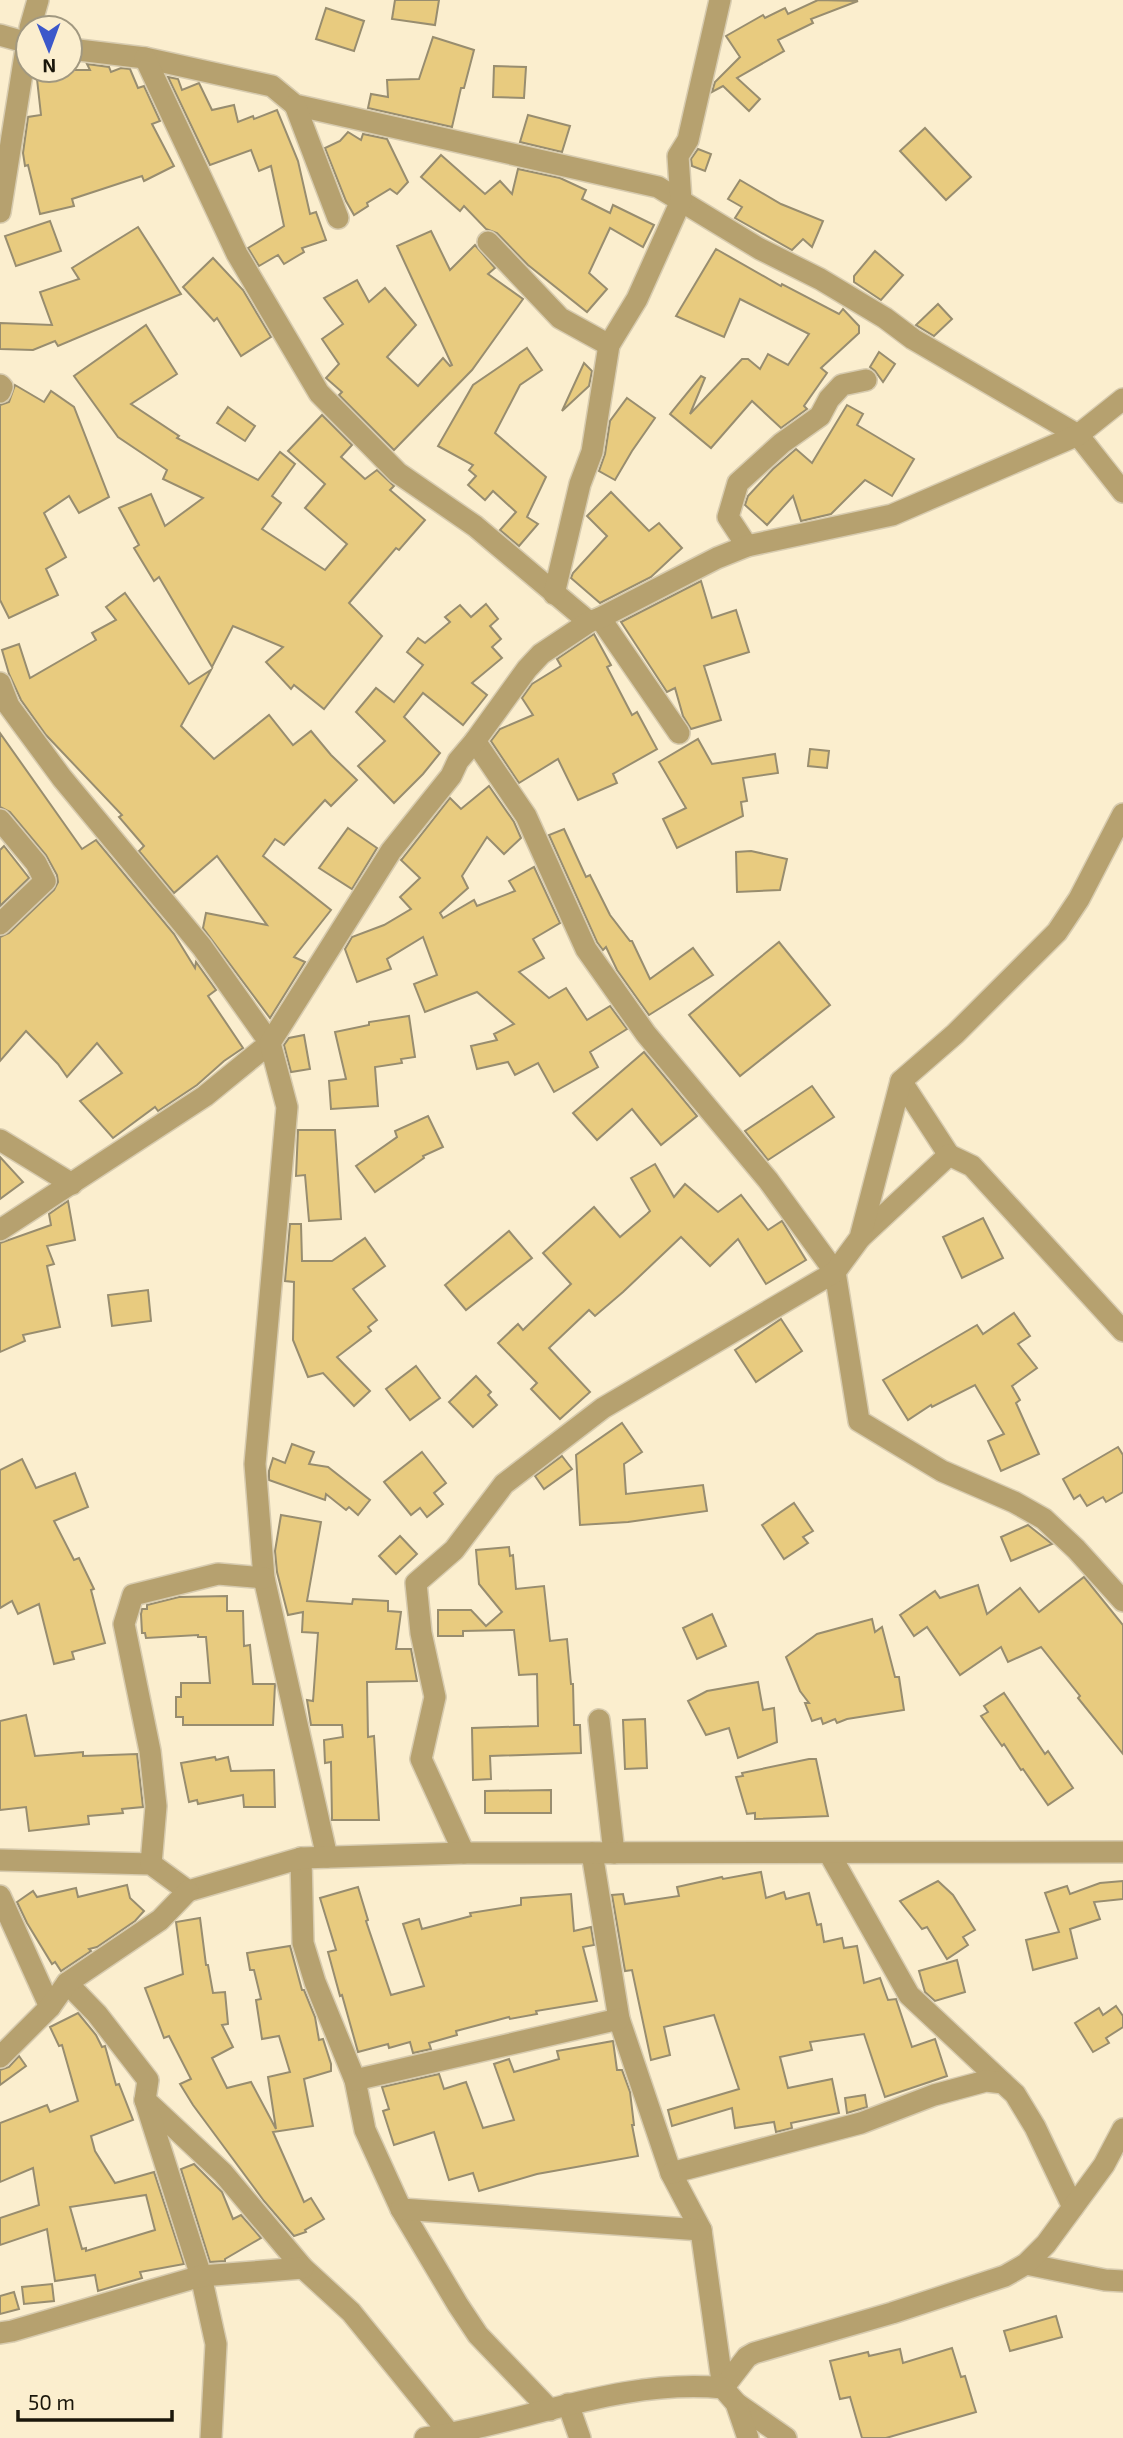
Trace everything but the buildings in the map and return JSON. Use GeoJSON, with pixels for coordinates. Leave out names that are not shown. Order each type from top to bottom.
{"type":"FeatureCollection","features":[{"type":"Feature","properties":{"kind":"street"},"geometry":{"type":"LineString","coordinates":[[554,594],[580,484],[592,452],[609,345],[637,299],[681,201],[678,156],[688,140],[720,0]]}},
{"type":"Feature","properties":{"kind":"street"},"geometry":{"type":"LineString","coordinates":[[84,51],[145,58],[272,86],[295,105],[658,187],[760,249],[820,279],[914,339],[1078,435],[1123,492]]}},
{"type":"Feature","properties":{"kind":"street"},"geometry":{"type":"LineString","coordinates":[[145,58],[237,254],[319,393],[398,473],[475,526],[554,594],[594,620],[679,733]]}},
{"type":"Feature","properties":{"kind":"street"},"geometry":{"type":"LineString","coordinates":[[0,212],[21,84]]}},
{"type":"Feature","properties":{"kind":"street"},"geometry":{"type":"LineString","coordinates":[[295,105],[338,218]]}},
{"type":"Feature","properties":{"kind":"street"},"geometry":{"type":"LineString","coordinates":[[488,242],[560,318],[609,345]]}},
{"type":"Feature","properties":{"kind":"street"},"geometry":{"type":"LineString","coordinates":[[747,546],[728,517],[738,483],[782,443],[820,416],[829,399],[842,384],[866,380]]}},
{"type":"Feature","properties":{"kind":"street"},"geometry":{"type":"LineString","coordinates":[[0,385],[0,392]]}},
{"type":"Feature","properties":{"kind":"street"},"geometry":{"type":"LineString","coordinates":[[0,1230],[205,1096],[270,1042],[391,851],[451,776],[458,761],[541,654],[594,620],[718,558],[747,546],[892,514],[1078,435],[1123,399]]}},
{"type":"Feature","properties":{"kind":"street"},"geometry":{"type":"LineString","coordinates":[[0,684],[9,706],[62,778],[202,947],[270,1042],[287,1107],[255,1464],[264,1578],[327,1857]]}},
{"type":"Feature","properties":{"kind":"street"},"geometry":{"type":"LineString","coordinates":[[475,741],[527,816],[586,949],[646,1034],[768,1180],[835,1272],[859,1420],[942,1471],[1014,1502],[1044,1519],[1076,1549],[1123,1601]]}},
{"type":"Feature","properties":{"kind":"street"},"geometry":{"type":"LineString","coordinates":[[860,1238],[901,1081],[955,1034],[1058,932],[1079,899],[1123,814]]}},
{"type":"Feature","properties":{"kind":"street"},"geometry":{"type":"LineString","coordinates":[[0,821],[36,863],[45,881],[0,924]]}},
{"type":"Feature","properties":{"kind":"street"},"geometry":{"type":"LineString","coordinates":[[901,1081],[949,1155],[972,1166],[1123,1331]]}},
{"type":"Feature","properties":{"kind":"street"},"geometry":{"type":"LineString","coordinates":[[0,1140],[72,1184]]}},
{"type":"Feature","properties":{"kind":"street"},"geometry":{"type":"LineString","coordinates":[[464,1853],[421,1759],[435,1697],[421,1633],[416,1583],[454,1550],[504,1484],[603,1408],[835,1272],[860,1238],[949,1155]]}},
{"type":"Feature","properties":{"kind":"street"},"geometry":{"type":"LineString","coordinates":[[152,1864],[156,1805],[149,1751],[124,1624],[133,1595],[218,1574],[264,1578]]}},
{"type":"Feature","properties":{"kind":"street"},"geometry":{"type":"LineString","coordinates":[[599,1720],[614,1853]]}},
{"type":"Feature","properties":{"kind":"street"},"geometry":{"type":"LineString","coordinates":[[0,2057],[50,2007],[67,1983],[160,1920],[188,1891],[301,1858],[464,1853],[1123,1852]]}},
{"type":"Feature","properties":{"kind":"street"},"geometry":{"type":"LineString","coordinates":[[592,1853],[619,2019],[671,2173],[701,2230],[730,2396],[748,2438]]}},
{"type":"Feature","properties":{"kind":"street"},"geometry":{"type":"LineString","coordinates":[[829,1853],[909,1996],[1015,2094],[1035,2127],[1073,2207]]}},
{"type":"Feature","properties":{"kind":"street"},"geometry":{"type":"LineString","coordinates":[[301,1858],[303,1943],[315,1982],[355,2080],[365,2130],[401,2209],[478,2335],[559,2407],[580,2438]]}},
{"type":"Feature","properties":{"kind":"street"},"geometry":{"type":"LineString","coordinates":[[0,1860],[152,1864],[188,1891]]}},
{"type":"Feature","properties":{"kind":"street"},"geometry":{"type":"LineString","coordinates":[[0,1896],[50,2007]]}},
{"type":"Feature","properties":{"kind":"street"},"geometry":{"type":"LineString","coordinates":[[67,1983],[105,2023],[148,2080],[145,2100],[201,2276],[216,2344],[211,2438]]}},
{"type":"Feature","properties":{"kind":"street"},"geometry":{"type":"LineString","coordinates":[[355,2080],[619,2019]]}},
{"type":"Feature","properties":{"kind":"street"},"geometry":{"type":"LineString","coordinates":[[671,2173],[861,2123],[934,2095],[986,2081],[1003,2083]]}},
{"type":"Feature","properties":{"kind":"street"},"geometry":{"type":"LineString","coordinates":[[145,2100],[223,2173],[303,2268],[351,2312],[450,2434]]}},
{"type":"Feature","properties":{"kind":"street"},"geometry":{"type":"LineString","coordinates":[[730,2396],[747,2357],[754,2353],[993,2280],[1026,2264],[1046,2244],[1104,2165],[1123,2129]]}},
{"type":"Feature","properties":{"kind":"street"},"geometry":{"type":"LineString","coordinates":[[401,2209],[701,2230]]}},
{"type":"Feature","properties":{"kind":"street"},"geometry":{"type":"LineString","coordinates":[[1026,2264],[1105,2280],[1123,2281]]}},
{"type":"Feature","properties":{"kind":"street"},"geometry":{"type":"LineString","coordinates":[[0,2333],[201,2276],[303,2268]]}},
{"type":"Feature","properties":{"kind":"street"},"geometry":{"type":"LineString","coordinates":[[425,2438],[559,2407],[655,2389],[696,2385],[730,2396],[786,2438]]}}]}
